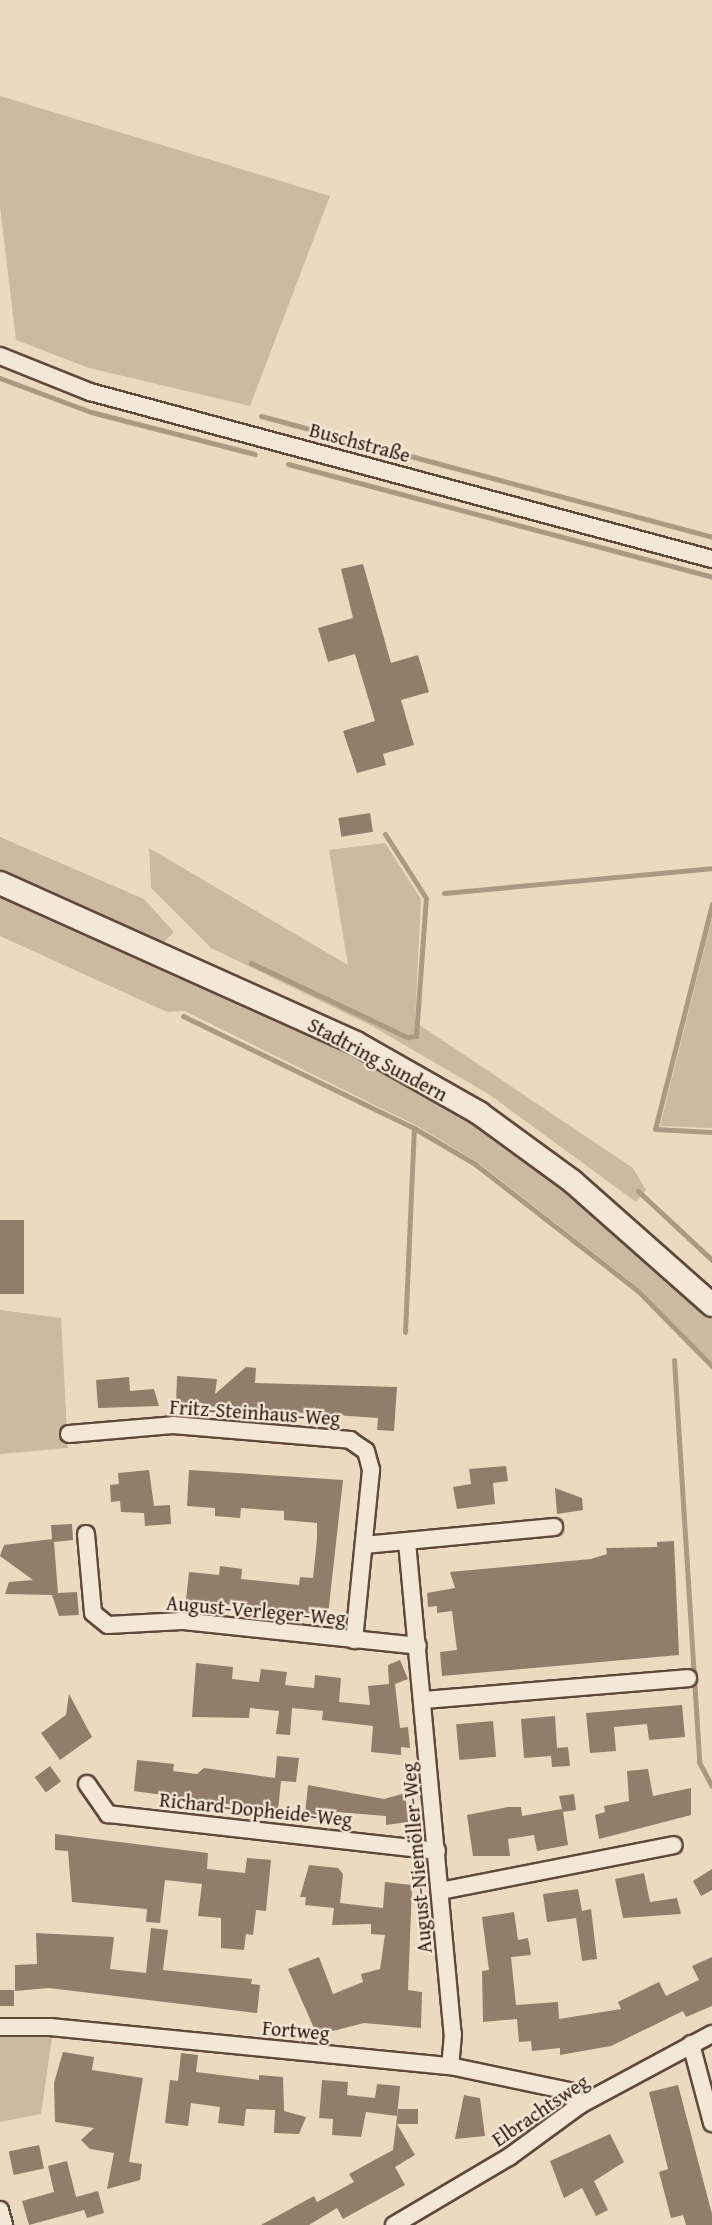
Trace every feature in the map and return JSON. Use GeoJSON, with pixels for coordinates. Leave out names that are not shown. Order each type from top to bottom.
{"type":"FeatureCollection","features":[{"type":"Feature","properties":{"kind":"main road","name":"Stadtring Sundern"},"geometry":{"type":"LineString","coordinates":[[0,884],[356,1043],[479,1113],[572,1181],[712,1305]]}},
{"type":"Feature","properties":{"kind":"street","name":"Buschstraße"},"geometry":{"type":"LineString","coordinates":[[0,356],[90,392],[712,559]]}},
{"type":"Feature","properties":{"kind":"street","name":"Fritz-Steinhaus-Weg"},"geometry":{"type":"LineString","coordinates":[[69,1434],[173,1425],[350,1440],[366,1451],[371,1470],[364,1545]]}},
{"type":"Feature","properties":{"kind":"street"},"geometry":{"type":"LineString","coordinates":[[418,1646],[354,1640],[364,1545],[554,1527]]}},
{"type":"Feature","properties":{"kind":"street","name":"August-Verleger-Weg"},"geometry":{"type":"LineString","coordinates":[[86,1534],[93,1613],[108,1625],[182,1621],[354,1640]]}},
{"type":"Feature","properties":{"kind":"street","name":"August-Niemöller-Weg"},"geometry":{"type":"LineString","coordinates":[[407,1542],[453,2034],[450,2066]]}},
{"type":"Feature","properties":{"kind":"street"},"geometry":{"type":"LineString","coordinates":[[423,1700],[688,1678]]}},
{"type":"Feature","properties":{"kind":"street","name":"Richard-Dopheide-Weg"},"geometry":{"type":"LineString","coordinates":[[87,1784],[108,1814],[437,1851]]}},
{"type":"Feature","properties":{"kind":"street"},"geometry":{"type":"LineString","coordinates":[[440,1891],[674,1845]]}},
{"type":"Feature","properties":{"kind":"street","name":"Fortweg"},"geometry":{"type":"LineString","coordinates":[[0,2026],[450,2066],[569,2091],[580,2105]]}},
{"type":"Feature","properties":{"kind":"street","name":"Elbrachtsweg"},"geometry":{"type":"LineString","coordinates":[[394,2225],[509,2157],[580,2105],[691,2043],[712,2034]]}},
{"type":"Feature","properties":{"kind":"street"},"geometry":{"type":"LineString","coordinates":[[691,2043],[712,2123]]}},
{"type":"Feature","properties":{"kind":"street"},"geometry":{"type":"LineString","coordinates":[[0,2210],[4,2225]]}},
{"type":"Feature","properties":{"kind":"shaded area"},"geometry":{"type":"Polygon","coordinates":[[[0,96],[330,196],[250,406],[89,368],[16,340],[0,207],[0,96]]]}},
{"type":"Feature","properties":{"kind":"shaded area"},"geometry":{"type":"Polygon","coordinates":[[[0,837],[144,899],[174,932],[162,944],[0,876],[0,837]]]}},
{"type":"Feature","properties":{"kind":"shaded area"},"geometry":{"type":"Polygon","coordinates":[[[385,843],[421,899],[415,1022],[633,1168],[646,1190],[636,1202],[490,1095],[372,1026],[211,948],[151,888],[149,848],[348,965],[329,850],[385,843]]]}},
{"type":"Feature","properties":{"kind":"shaded area"},"geometry":{"type":"Polygon","coordinates":[[[0,894],[338,1048],[466,1117],[566,1188],[712,1319],[712,1363],[640,1289],[480,1164],[419,1127],[185,1011],[167,1012],[0,936],[0,894]]]}},
{"type":"Feature","properties":{"kind":"shaded area"},"geometry":{"type":"Polygon","coordinates":[[[712,918],[712,1128],[660,1126],[712,918]]]}},
{"type":"Feature","properties":{"kind":"shaded area"},"geometry":{"type":"Polygon","coordinates":[[[0,1310],[61,1318],[68,1448],[0,1454],[0,1310]]]}},
{"type":"Feature","properties":{"kind":"shaded area"},"geometry":{"type":"Polygon","coordinates":[[[0,2035],[52,2037],[41,2114],[0,2122],[0,2035]]]}},
{"type":"Feature","properties":{"kind":"building"},"geometry":{"type":"Polygon","coordinates":[[[363,564],[391,663],[418,655],[429,692],[401,700],[414,745],[383,754],[386,765],[357,773],[343,731],[375,721],[355,654],[328,662],[318,628],[353,618],[341,569],[363,564]]]}},
{"type":"Feature","properties":{"kind":"building"},"geometry":{"type":"Polygon","coordinates":[[[370,813],[373,832],[341,837],[338,818],[370,813]]]}},
{"type":"Feature","properties":{"kind":"building"},"geometry":{"type":"Polygon","coordinates":[[[0,1220],[24,1220],[24,1294],[0,1294],[0,1220]]]}},
{"type":"Feature","properties":{"kind":"building"},"geometry":{"type":"Polygon","coordinates":[[[246,1367],[256,1368],[255,1383],[397,1387],[394,1431],[377,1430],[378,1418],[176,1404],[177,1376],[217,1379],[215,1394],[246,1367]]]}},
{"type":"Feature","properties":{"kind":"building"},"geometry":{"type":"Polygon","coordinates":[[[129,1377],[130,1391],[154,1389],[159,1406],[98,1408],[96,1380],[129,1377]]]}},
{"type":"Feature","properties":{"kind":"building"},"geometry":{"type":"Polygon","coordinates":[[[506,1466],[508,1481],[493,1483],[495,1504],[457,1509],[453,1487],[471,1484],[469,1469],[506,1466]]]}},
{"type":"Feature","properties":{"kind":"building"},"geometry":{"type":"Polygon","coordinates":[[[149,1470],[154,1506],[170,1505],[171,1524],[145,1526],[144,1513],[121,1512],[120,1501],[111,1502],[110,1485],[119,1484],[118,1473],[149,1470]]]}},
{"type":"Feature","properties":{"kind":"building"},"geometry":{"type":"Polygon","coordinates":[[[189,1470],[343,1480],[328,1615],[186,1600],[189,1572],[219,1575],[220,1566],[242,1569],[241,1579],[299,1585],[300,1577],[313,1578],[317,1539],[317,1523],[284,1520],[284,1511],[241,1508],[240,1518],[215,1516],[215,1508],[187,1506],[189,1470]]]}},
{"type":"Feature","properties":{"kind":"building"},"geometry":{"type":"Polygon","coordinates":[[[555,1488],[582,1498],[583,1510],[557,1514],[555,1488]]]}},
{"type":"Feature","properties":{"kind":"building"},"geometry":{"type":"Polygon","coordinates":[[[72,1524],[73,1540],[54,1542],[58,1593],[77,1592],[79,1615],[59,1616],[52,1595],[5,1594],[9,1582],[33,1580],[0,1556],[4,1545],[52,1539],[51,1525],[72,1524]]]}},
{"type":"Feature","properties":{"kind":"building"},"geometry":{"type":"Polygon","coordinates":[[[674,1541],[679,1655],[442,1676],[440,1652],[457,1650],[452,1611],[437,1613],[437,1606],[428,1607],[427,1593],[455,1588],[450,1572],[591,1559],[607,1554],[606,1548],[657,1547],[657,1542],[674,1541]]]}},
{"type":"Feature","properties":{"kind":"building"},"geometry":{"type":"Polygon","coordinates":[[[400,1660],[408,1679],[395,1684],[400,1728],[408,1727],[410,1748],[401,1747],[401,1755],[371,1752],[373,1726],[322,1720],[323,1711],[292,1708],[290,1735],[276,1734],[279,1711],[250,1708],[249,1718],[192,1717],[196,1663],[233,1667],[232,1679],[259,1682],[261,1669],[287,1672],[285,1685],[314,1688],[315,1675],[341,1678],[339,1702],[370,1705],[368,1686],[389,1684],[388,1665],[400,1660]]]}},
{"type":"Feature","properties":{"kind":"building"},"geometry":{"type":"Polygon","coordinates":[[[69,1694],[92,1737],[60,1760],[41,1733],[66,1715],[69,1694]]]}},
{"type":"Feature","properties":{"kind":"building"},"geometry":{"type":"Polygon","coordinates":[[[682,1705],[685,1737],[649,1740],[647,1724],[614,1727],[616,1751],[590,1753],[586,1713],[682,1705]]]}},
{"type":"Feature","properties":{"kind":"building"},"geometry":{"type":"Polygon","coordinates":[[[555,1716],[557,1748],[568,1747],[570,1766],[552,1767],[551,1756],[524,1758],[521,1719],[555,1716]]]}},
{"type":"Feature","properties":{"kind":"building"},"geometry":{"type":"Polygon","coordinates":[[[493,1721],[496,1757],[459,1760],[456,1724],[493,1721]]]}},
{"type":"Feature","properties":{"kind":"building"},"geometry":{"type":"Polygon","coordinates":[[[277,1756],[299,1758],[296,1782],[281,1781],[278,1811],[134,1791],[137,1760],[174,1764],[173,1771],[197,1774],[204,1768],[275,1778],[277,1756]]]}},
{"type":"Feature","properties":{"kind":"building"},"geometry":{"type":"Polygon","coordinates":[[[50,1766],[61,1781],[46,1793],[35,1777],[50,1766]]]}},
{"type":"Feature","properties":{"kind":"building"},"geometry":{"type":"Polygon","coordinates":[[[648,1769],[653,1796],[691,1788],[691,1815],[599,1839],[595,1815],[605,1812],[604,1806],[629,1801],[627,1771],[648,1769]]]}},
{"type":"Feature","properties":{"kind":"building"},"geometry":{"type":"Polygon","coordinates":[[[308,1785],[384,1799],[405,1793],[408,1822],[386,1825],[386,1816],[337,1812],[336,1818],[305,1814],[308,1785]]]}},
{"type":"Feature","properties":{"kind":"building"},"geometry":{"type":"Polygon","coordinates":[[[574,1794],[576,1810],[563,1812],[568,1845],[537,1851],[534,1835],[508,1839],[510,1856],[473,1856],[467,1815],[508,1807],[521,1807],[522,1816],[562,1809],[559,1796],[574,1794]]]}},
{"type":"Feature","properties":{"kind":"building"},"geometry":{"type":"Polygon","coordinates":[[[55,1834],[208,1853],[207,1869],[245,1873],[247,1858],[271,1860],[266,1911],[256,1910],[253,1935],[246,1934],[244,1950],[221,1948],[221,1918],[198,1916],[202,1884],[165,1880],[160,1923],[146,1922],[147,1909],[72,1902],[68,1851],[55,1850],[55,1834]]]}},
{"type":"Feature","properties":{"kind":"building"},"geometry":{"type":"Polygon","coordinates":[[[309,1865],[338,1868],[343,1874],[340,1903],[383,1908],[385,1882],[412,1885],[408,1990],[422,1992],[421,2028],[364,2023],[317,2035],[288,1969],[319,1957],[333,1994],[363,1982],[361,1974],[380,1969],[385,1935],[371,1934],[371,1924],[332,1925],[334,1908],[305,1905],[306,1897],[300,1897],[309,1865]]]}},
{"type":"Feature","properties":{"kind":"building"},"geometry":{"type":"Polygon","coordinates":[[[712,1869],[712,1890],[701,1896],[693,1881],[712,1869]]]}},
{"type":"Feature","properties":{"kind":"building"},"geometry":{"type":"Polygon","coordinates":[[[644,1873],[650,1902],[677,1898],[681,1914],[623,1918],[615,1879],[644,1873]]]}},
{"type":"Feature","properties":{"kind":"building"},"geometry":{"type":"Polygon","coordinates":[[[578,1889],[582,1911],[591,1909],[597,1959],[582,1961],[576,1918],[547,1922],[543,1894],[578,1889]]]}},
{"type":"Feature","properties":{"kind":"building"},"geometry":{"type":"Polygon","coordinates":[[[514,1912],[518,1940],[528,1938],[531,1955],[511,1957],[516,2005],[558,2002],[559,2019],[621,2009],[618,2002],[659,1982],[666,1996],[699,1980],[692,1966],[712,1957],[712,2006],[686,2017],[683,2011],[611,2046],[560,2055],[560,2048],[532,2051],[531,2041],[519,2042],[517,2019],[483,2022],[482,1971],[489,1970],[482,1917],[514,1912]]]}},
{"type":"Feature","properties":{"kind":"building"},"geometry":{"type":"Polygon","coordinates":[[[151,1928],[168,1930],[163,1970],[252,1979],[251,1984],[260,1985],[257,2013],[49,1988],[15,1991],[15,1965],[37,1964],[36,1933],[114,1937],[110,1969],[146,1973],[151,1928]]]}},
{"type":"Feature","properties":{"kind":"building"},"geometry":{"type":"Polygon","coordinates":[[[0,1990],[14,1990],[14,2006],[0,2006],[0,1990]]]}},
{"type":"Feature","properties":{"kind":"building"},"geometry":{"type":"Polygon","coordinates":[[[63,2052],[94,2057],[92,2070],[143,2078],[129,2162],[142,2164],[140,2180],[107,2189],[114,2153],[90,2149],[81,2140],[94,2128],[55,2122],[54,2083],[63,2052]]]}},
{"type":"Feature","properties":{"kind":"building"},"geometry":{"type":"Polygon","coordinates":[[[181,2053],[198,2055],[196,2072],[259,2080],[259,2075],[283,2077],[284,2111],[306,2117],[299,2134],[274,2133],[275,2110],[246,2109],[244,2126],[218,2123],[220,2107],[191,2103],[188,2126],[165,2123],[170,2080],[178,2081],[181,2053]]]}},
{"type":"Feature","properties":{"kind":"building"},"geometry":{"type":"Polygon","coordinates":[[[322,2080],[348,2082],[347,2095],[375,2098],[377,2084],[400,2086],[397,2116],[366,2112],[361,2137],[332,2135],[333,2119],[319,2118],[322,2080]]]}},
{"type":"Feature","properties":{"kind":"building"},"geometry":{"type":"Polygon","coordinates":[[[678,2085],[712,2214],[712,2225],[686,2225],[683,2215],[671,2218],[659,2172],[668,2169],[649,2092],[678,2085]]]}},
{"type":"Feature","properties":{"kind":"building"},"geometry":{"type":"Polygon","coordinates":[[[464,2095],[480,2098],[485,2136],[455,2139],[464,2095]]]}},
{"type":"Feature","properties":{"kind":"building"},"geometry":{"type":"Polygon","coordinates":[[[398,2109],[418,2109],[418,2124],[397,2124],[415,2155],[395,2167],[405,2185],[343,2219],[337,2208],[309,2225],[261,2225],[314,2196],[317,2202],[354,2182],[349,2174],[393,2150],[398,2109]]]}},
{"type":"Feature","properties":{"kind":"building"},"geometry":{"type":"Polygon","coordinates":[[[610,2134],[624,2162],[594,2181],[608,2210],[596,2216],[582,2188],[564,2198],[550,2161],[610,2134]]]}},
{"type":"Feature","properties":{"kind":"building"},"geometry":{"type":"Polygon","coordinates":[[[39,2145],[44,2168],[14,2175],[9,2151],[39,2145]]]}},
{"type":"Feature","properties":{"kind":"building"},"geometry":{"type":"Polygon","coordinates":[[[67,2161],[76,2197],[98,2191],[104,2213],[87,2218],[84,2210],[29,2225],[22,2201],[54,2192],[48,2166],[67,2161]]]}},
{"type":"Feature","properties":{"kind":"waterway"},"geometry":{"type":"LineString","coordinates":[[0,378],[91,412],[255,454]]}},
{"type":"Feature","properties":{"kind":"waterway"},"geometry":{"type":"LineString","coordinates":[[261,416],[712,537]]}},
{"type":"Feature","properties":{"kind":"waterway"},"geometry":{"type":"LineString","coordinates":[[288,464],[712,577]]}},
{"type":"Feature","properties":{"kind":"waterway"},"geometry":{"type":"LineString","coordinates":[[251,963],[407,1037],[416,1036],[426,898],[385,834]]}},
{"type":"Feature","properties":{"kind":"waterway"},"geometry":{"type":"LineString","coordinates":[[444,893],[712,868]]}},
{"type":"Feature","properties":{"kind":"waterway"},"geometry":{"type":"LineString","coordinates":[[712,904],[655,1129],[712,1132]]}},
{"type":"Feature","properties":{"kind":"waterway"},"geometry":{"type":"LineString","coordinates":[[183,1016],[414,1128],[475,1164],[638,1291],[712,1366]]}},
{"type":"Feature","properties":{"kind":"waterway"},"geometry":{"type":"LineString","coordinates":[[405,1332],[414,1128]]}},
{"type":"Feature","properties":{"kind":"waterway"},"geometry":{"type":"LineString","coordinates":[[638,1191],[712,1260]]}},
{"type":"Feature","properties":{"kind":"waterway"},"geometry":{"type":"LineString","coordinates":[[674,1360],[699,1762],[712,1786]]}}]}
